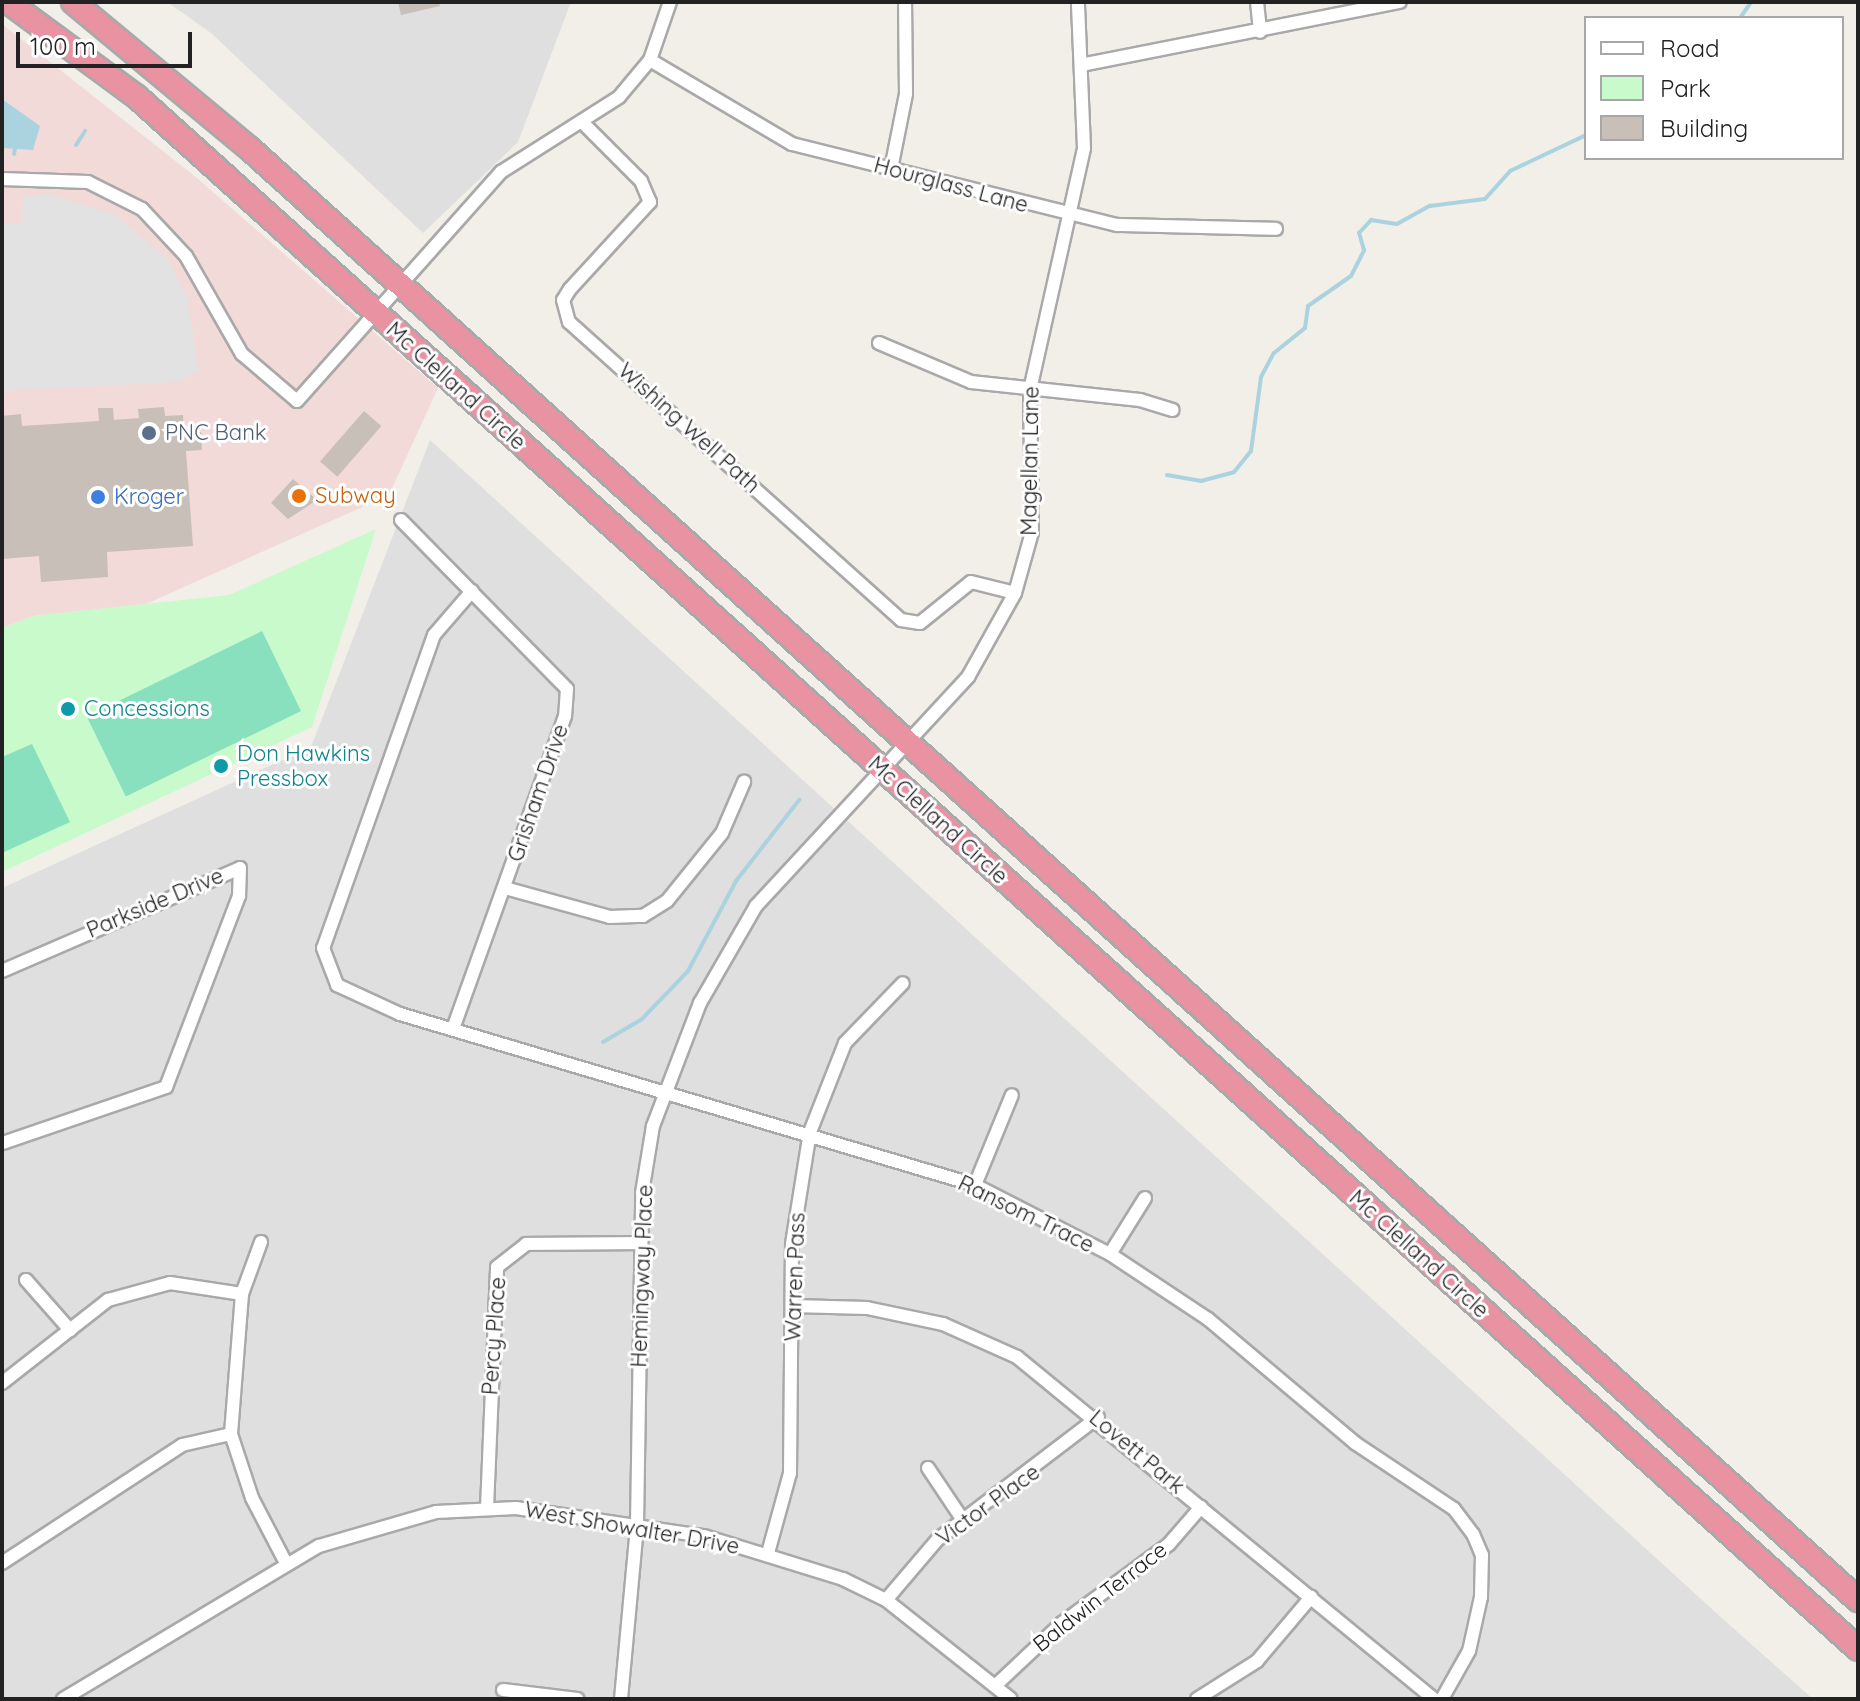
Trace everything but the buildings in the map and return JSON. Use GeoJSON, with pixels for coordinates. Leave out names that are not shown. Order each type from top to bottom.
{"type":"FeatureCollection","features":[{"type":"Feature","properties":{"kind":"highway","name":"Mc Clelland Circle"},"geometry":{"type":"LineString","coordinates":[[8,2],[137,97],[1858,1649]]}},
{"type":"Feature","properties":{"kind":"highway","name":"Mc Clelland Circle"},"geometry":{"type":"LineString","coordinates":[[73,2],[200,105],[1858,1600]]}},
{"type":"Feature","properties":{"kind":"street"},"geometry":{"type":"LineString","coordinates":[[2,179],[88,182],[142,209],[186,256],[242,354],[297,401],[501,172],[584,124],[650,60],[670,2]]}},
{"type":"Feature","properties":{"kind":"street"},"geometry":{"type":"LineString","coordinates":[[891,169],[906,94],[905,2]]}},
{"type":"Feature","properties":{"kind":"street","name":"Magellan Lane"},"geometry":{"type":"LineString","coordinates":[[908,744],[968,677],[1015,593],[1032,532],[1030,390],[1084,148],[1078,2]]}},
{"type":"Feature","properties":{"kind":"street"},"geometry":{"type":"LineString","coordinates":[[1257,2],[1260,32]]}},
{"type":"Feature","properties":{"kind":"street"},"geometry":{"type":"LineString","coordinates":[[1081,65],[1400,2]]}},
{"type":"Feature","properties":{"kind":"street","name":"Hourglass Lane"},"geometry":{"type":"LineString","coordinates":[[650,60],[792,144],[1068,216],[1117,225],[1276,229]]}},
{"type":"Feature","properties":{"kind":"street","name":"Wishing Well Path"},"geometry":{"type":"LineString","coordinates":[[584,124],[641,181],[650,202],[570,289],[563,300],[569,322],[901,620],[920,623],[971,582],[1015,593]]}},
{"type":"Feature","properties":{"kind":"street"},"geometry":{"type":"LineString","coordinates":[[879,343],[971,382],[1140,400],[1172,410]]}},
{"type":"Feature","properties":{"kind":"street","name":"Grisham Drive"},"geometry":{"type":"LineString","coordinates":[[401,520],[567,689],[565,716],[453,1028]]}},
{"type":"Feature","properties":{"kind":"street","name":"Ransom Trace"},"geometry":{"type":"LineString","coordinates":[[472,591],[434,635],[323,948],[337,985],[351,996],[453,1028],[810,1132],[975,1185],[1110,1254],[1208,1319],[1355,1443],[1454,1509],[1473,1534],[1482,1555],[1481,1597],[1469,1651],[1442,1699]]}},
{"type":"Feature","properties":{"kind":"street","name":"Hemingway Place"},"geometry":{"type":"LineString","coordinates":[[621,1699],[637,1525],[642,1193],[665,1090],[700,1003],[756,906],[908,744]]}},
{"type":"Feature","properties":{"kind":"street"},"geometry":{"type":"LineString","coordinates":[[505,888],[610,917],[643,916],[667,901],[722,833],[744,782]]}},
{"type":"Feature","properties":{"kind":"street","name":"Parkside Drive"},"geometry":{"type":"LineString","coordinates":[[2,971],[240,868],[239,896],[174,1077],[152,1097],[2,1143]]}},
{"type":"Feature","properties":{"kind":"street","name":"Warren Pass"},"geometry":{"type":"LineString","coordinates":[[768,1553],[790,1473],[792,1244],[810,1132],[845,1043],[903,983]]}},
{"type":"Feature","properties":{"kind":"street"},"geometry":{"type":"LineString","coordinates":[[975,1185],[1012,1095]]}},
{"type":"Feature","properties":{"kind":"street"},"geometry":{"type":"LineString","coordinates":[[1110,1254],[1145,1198]]}},
{"type":"Feature","properties":{"kind":"street"},"geometry":{"type":"LineString","coordinates":[[261,1242],[242,1294],[231,1434],[252,1498],[286,1563]]}},
{"type":"Feature","properties":{"kind":"street","name":"Percy Place"},"geometry":{"type":"LineString","coordinates":[[487,1508],[497,1267],[526,1244],[641,1243]]}},
{"type":"Feature","properties":{"kind":"street"},"geometry":{"type":"LineString","coordinates":[[26,1280],[70,1330]]}},
{"type":"Feature","properties":{"kind":"street"},"geometry":{"type":"LineString","coordinates":[[2,1383],[108,1300],[170,1283],[242,1294]]}},
{"type":"Feature","properties":{"kind":"street","name":"Lovett Park"},"geometry":{"type":"LineString","coordinates":[[793,1306],[867,1308],[943,1324],[1017,1357],[1098,1417],[1201,1507],[1434,1699]]}},
{"type":"Feature","properties":{"kind":"street","name":"Victor Place"},"geometry":{"type":"LineString","coordinates":[[886,1600],[963,1520],[1098,1417]]}},
{"type":"Feature","properties":{"kind":"street"},"geometry":{"type":"LineString","coordinates":[[2,1563],[182,1445],[231,1434]]}},
{"type":"Feature","properties":{"kind":"street"},"geometry":{"type":"LineString","coordinates":[[928,1468],[963,1520]]}},
{"type":"Feature","properties":{"kind":"street","name":"Baldwin Terrace"},"geometry":{"type":"LineString","coordinates":[[996,1685],[1062,1623],[1169,1544],[1201,1507]]}},
{"type":"Feature","properties":{"kind":"street","name":"West Showalter Drive"},"geometry":{"type":"LineString","coordinates":[[63,1699],[286,1563],[377,1525],[487,1508],[637,1525],[768,1553],[886,1600],[1011,1699]]}},
{"type":"Feature","properties":{"kind":"street"},"geometry":{"type":"LineString","coordinates":[[1197,1699],[1257,1661],[1311,1597]]}},
{"type":"Feature","properties":{"kind":"street"},"geometry":{"type":"LineString","coordinates":[[503,1690],[577,1699]]}},
{"type":"Feature","properties":{"kind":"shaded area"},"geometry":{"type":"Polygon","coordinates":[[[167,2],[571,2],[518,142],[423,233],[211,33],[167,2]]]}},
{"type":"Feature","properties":{"kind":"shaded area"},"geometry":{"type":"Polygon","coordinates":[[[2,24],[197,178],[438,388],[389,495],[146,604],[33,616],[2,628],[2,24]]]}},
{"type":"Feature","properties":{"kind":"shaded area"},"geometry":{"type":"Polygon","coordinates":[[[48,194],[115,215],[167,259],[187,297],[199,371],[177,382],[2,391],[2,224],[22,223],[23,196],[48,194]]]}},
{"type":"Feature","properties":{"kind":"shaded area"},"geometry":{"type":"Polygon","coordinates":[[[430,440],[1813,1699],[2,1699],[2,888],[311,747],[430,440]]]}},
{"type":"Feature","properties":{"kind":"green space"},"geometry":{"type":"Polygon","coordinates":[[[376,529],[312,727],[2,872],[2,628],[33,616],[229,595],[376,529]]]}},
{"type":"Feature","properties":{"kind":"green space"},"geometry":{"type":"Polygon","coordinates":[[[262,631],[301,711],[126,796],[87,716],[262,631]]]}},
{"type":"Feature","properties":{"kind":"green space"},"geometry":{"type":"Polygon","coordinates":[[[32,744],[70,822],[2,853],[2,757],[32,744]]]}},
{"type":"Feature","properties":{"kind":"water"},"geometry":{"type":"Polygon","coordinates":[[[2,99],[40,126],[33,150],[2,148],[2,99]]]}},
{"type":"Feature","properties":{"kind":"waterway"},"geometry":{"type":"LineString","coordinates":[[1741,16],[1751,2]]}},
{"type":"Feature","properties":{"kind":"waterway"},"geometry":{"type":"LineString","coordinates":[[76,145],[85,131]]}},
{"type":"Feature","properties":{"kind":"waterway"},"geometry":{"type":"LineString","coordinates":[[1167,475],[1201,481],[1234,472],[1251,451],[1261,377],[1274,353],[1305,328],[1308,306],[1351,276],[1364,250],[1359,233],[1371,220],[1397,224],[1430,206],[1485,199],[1510,171],[1584,136]]}},
{"type":"Feature","properties":{"kind":"waterway"},"geometry":{"type":"LineString","coordinates":[[14,154],[16,144]]}},
{"type":"Feature","properties":{"kind":"waterway"},"geometry":{"type":"LineString","coordinates":[[603,1042],[642,1019],[688,971],[736,881],[799,800]]}},
{"type":"Feature","properties":{"kind":"place","name":"PNC Bank"},"geometry":{"type":"Point","coordinates":[149,433]}},
{"type":"Feature","properties":{"kind":"place","name":"Subway"},"geometry":{"type":"Point","coordinates":[299,496]}},
{"type":"Feature","properties":{"kind":"place","name":"Kroger"},"geometry":{"type":"Point","coordinates":[98,497]}},
{"type":"Feature","properties":{"kind":"place","name":"Concessions"},"geometry":{"type":"Point","coordinates":[68,709]}},
{"type":"Feature","properties":{"kind":"place","name":"Don Hawkins Pressbox"},"geometry":{"type":"Point","coordinates":[221,766]}}]}
